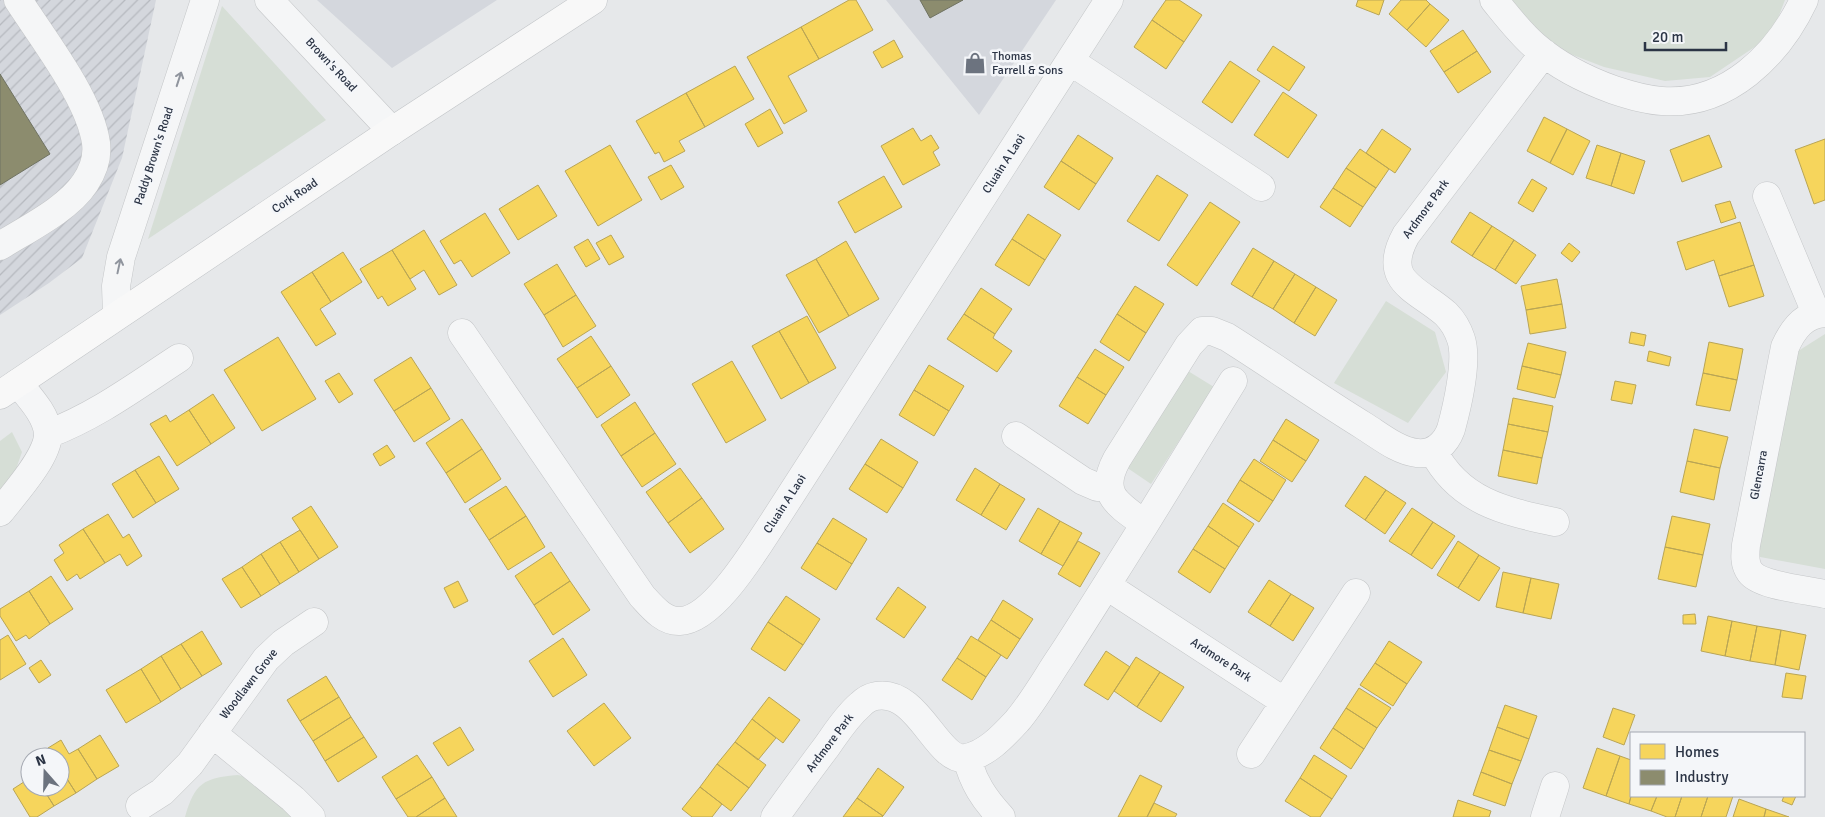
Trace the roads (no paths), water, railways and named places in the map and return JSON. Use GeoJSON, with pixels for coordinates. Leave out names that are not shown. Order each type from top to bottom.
{"type":"FeatureCollection","features":[{"type":"Feature","properties":{"kind":"main road","name":"Cork Road"},"geometry":{"type":"LineString","coordinates":[[9,389],[392,131],[592,0]]}},
{"type":"Feature","properties":{"kind":"street"},"geometry":{"type":"LineString","coordinates":[[0,246],[72,198],[85,184],[92,172],[96,159],[93,130],[79,96],[18,0]]}},
{"type":"Feature","properties":{"kind":"street","name":"Paddy Brown's Road"},"geometry":{"type":"LineString","coordinates":[[117,315],[116,286],[121,256],[205,0]]}},
{"type":"Feature","properties":{"kind":"street","name":"Brown's Road"},"geometry":{"type":"LineString","coordinates":[[270,0],[392,131]]}},
{"type":"Feature","properties":{"kind":"street","name":"Cluain A Laoi"},"geometry":{"type":"LineString","coordinates":[[462,333],[642,596],[655,610],[669,619],[681,621],[693,617],[718,599],[759,543],[1109,0]]}},
{"type":"Feature","properties":{"kind":"street"},"geometry":{"type":"LineString","coordinates":[[1494,0],[1523,34],[1544,54],[1584,78],[1643,99],[1661,101],[1690,100],[1718,91],[1732,84],[1760,63],[1783,38],[1804,0]]}},
{"type":"Feature","properties":{"kind":"street","name":"Ardmore Park"},"geometry":{"type":"LineString","coordinates":[[1433,451],[1442,444],[1451,428],[1463,367],[1464,347],[1458,330],[1446,315],[1412,290],[1405,282],[1398,265],[1400,249],[1406,235],[1544,54]]}},
{"type":"Feature","properties":{"kind":"street"},"geometry":{"type":"LineString","coordinates":[[1070,61],[1261,186]]}},
{"type":"Feature","properties":{"kind":"street","name":"Glencarra"},"geometry":{"type":"LineString","coordinates":[[1767,196],[1821,313],[1801,322],[1791,333],[1785,347],[1745,558],[1750,572],[1757,578],[1825,594]]}},
{"type":"Feature","properties":{"kind":"street"},"geometry":{"type":"LineString","coordinates":[[1145,524],[1114,498],[1108,487],[1110,474],[1193,340],[1202,331],[1208,330],[1227,337],[1392,443],[1415,453],[1433,451],[1442,467],[1453,480],[1492,505],[1513,513],[1555,522]]}},
{"type":"Feature","properties":{"kind":"street"},"geometry":{"type":"LineString","coordinates":[[48,434],[98,411],[179,358]]}},
{"type":"Feature","properties":{"kind":"street"},"geometry":{"type":"LineString","coordinates":[[1001,817],[978,790],[967,758],[992,744],[1024,712],[1106,586],[1233,381]]}},
{"type":"Feature","properties":{"kind":"street"},"geometry":{"type":"LineString","coordinates":[[0,512],[37,463],[48,434],[40,413],[9,389]]}},
{"type":"Feature","properties":{"kind":"street"},"geometry":{"type":"LineString","coordinates":[[1016,436],[1083,481],[1097,487],[1108,487]]}},
{"type":"Feature","properties":{"kind":"street","name":"Ardmore Park"},"geometry":{"type":"LineString","coordinates":[[1106,586],[1285,702]]}},
{"type":"Feature","properties":{"kind":"street"},"geometry":{"type":"LineString","coordinates":[[1251,754],[1356,593]]}},
{"type":"Feature","properties":{"kind":"street","name":"Woodlawn Grove"},"geometry":{"type":"LineString","coordinates":[[136,813],[183,772],[266,659],[283,643],[314,622]]}},
{"type":"Feature","properties":{"kind":"street","name":"Ardmore Park"},"geometry":{"type":"LineString","coordinates":[[775,817],[846,719],[861,704],[875,696],[883,696],[900,701],[914,712],[951,754],[967,758]]}},
{"type":"Feature","properties":{"kind":"street","name":"Woodlawn Grove"},"geometry":{"type":"LineString","coordinates":[[212,732],[293,799],[311,817]]}},
{"type":"Feature","properties":{"kind":"street"},"geometry":{"type":"LineString","coordinates":[[1545,817],[1555,786]]}},
{"type":"Feature","properties":{"kind":"place","name":"Thomas Farrell & Sons"},"geometry":{"type":"Point","coordinates":[975,63]}}]}
